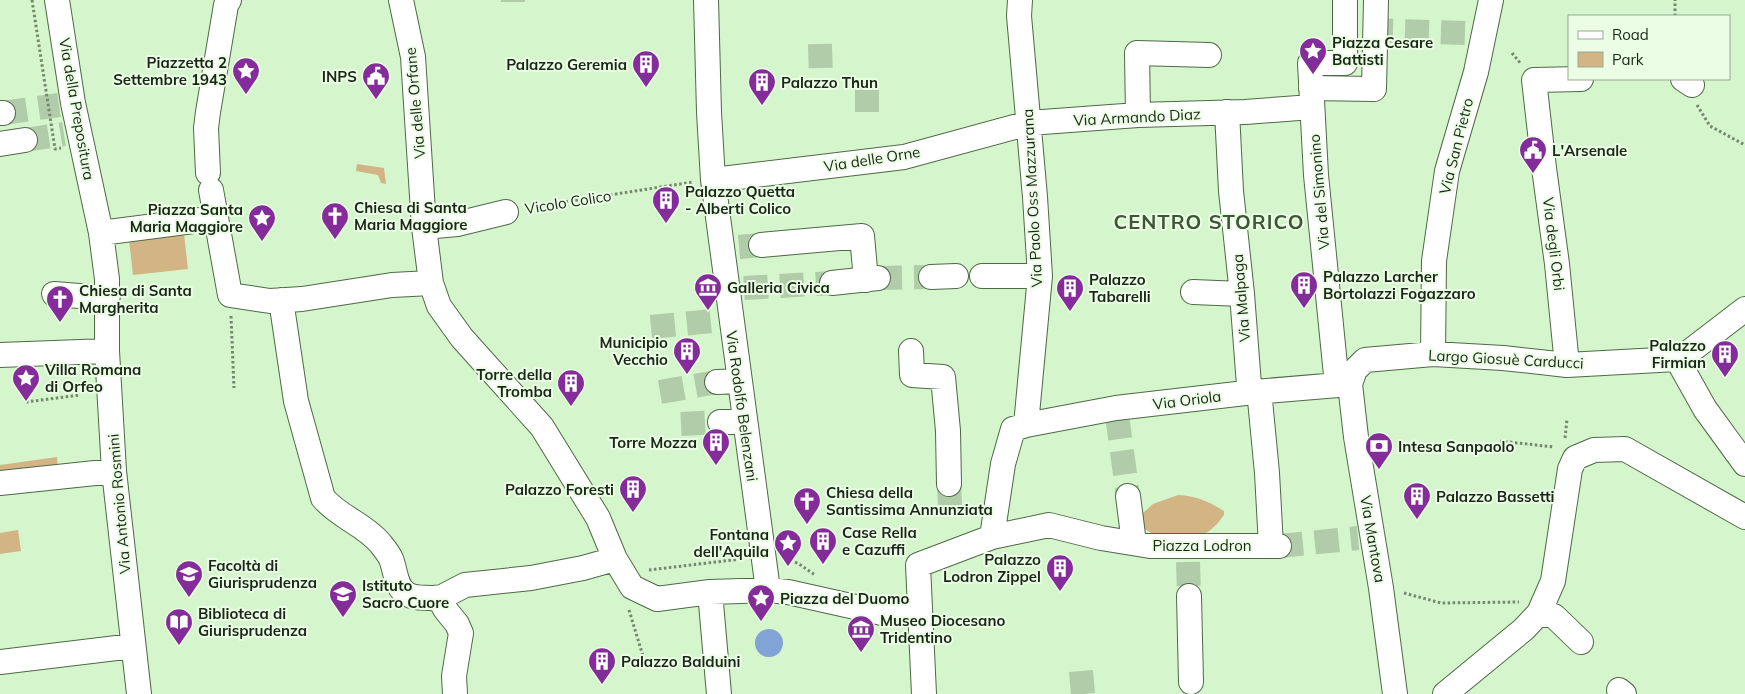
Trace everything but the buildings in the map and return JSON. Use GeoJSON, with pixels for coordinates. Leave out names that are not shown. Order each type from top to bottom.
{"type":"FeatureCollection","features":[{"type":"Feature","properties":{"kind":"street","name":"Via della Prepositura"},"geometry":{"type":"LineString","coordinates":[[57,0],[70,138],[99,226]]}},
{"type":"Feature","properties":{"kind":"street"},"geometry":{"type":"LineString","coordinates":[[229,0],[226,5],[206,128],[210,181],[230,295],[275,301],[302,299],[392,285],[431,283]]}},
{"type":"Feature","properties":{"kind":"street","name":"Via delle Orfane"},"geometry":{"type":"LineString","coordinates":[[401,0],[413,57],[424,227]]}},
{"type":"Feature","properties":{"kind":"street","name":"Via Rodolfo Belenzani"},"geometry":{"type":"LineString","coordinates":[[706,0],[708,112],[713,180],[741,247],[722,320],[728,381],[745,422],[768,590]]}},
{"type":"Feature","properties":{"kind":"street","name":"Via Paolo Oss Mazzurana"},"geometry":{"type":"LineString","coordinates":[[1020,0],[1019,16],[1036,197],[1040,276],[1026,426]]}},
{"type":"Feature","properties":{"kind":"street"},"geometry":{"type":"LineString","coordinates":[[1312,104],[1310,63],[1345,63],[1345,0]]}},
{"type":"Feature","properties":{"kind":"street"},"geometry":{"type":"LineString","coordinates":[[1236,112],[1312,104],[1374,89],[1376,0]]}},
{"type":"Feature","properties":{"kind":"street","name":"Via San Pietro"},"geometry":{"type":"LineString","coordinates":[[1433,354],[1434,261],[1447,171],[1476,72],[1474,33],[1491,0]]}},
{"type":"Feature","properties":{"kind":"street"},"geometry":{"type":"LineString","coordinates":[[1345,31],[1369,30]]}},
{"type":"Feature","properties":{"kind":"street"},"geometry":{"type":"LineString","coordinates":[[1138,115],[1137,53],[1209,55]]}},
{"type":"Feature","properties":{"kind":"street","name":"Via degli Orbi"},"geometry":{"type":"LineString","coordinates":[[1567,364],[1557,264],[1534,80],[1568,79]]}},
{"type":"Feature","properties":{"kind":"street","name":"Via del Simonino"},"geometry":{"type":"LineString","coordinates":[[1312,104],[1316,175],[1344,385]]}},
{"type":"Feature","properties":{"kind":"street","name":"Via Armando Diaz"},"geometry":{"type":"LineString","coordinates":[[1028,123],[1138,115],[1236,112]]}},
{"type":"Feature","properties":{"kind":"street","name":"Via Malpaga"},"geometry":{"type":"LineString","coordinates":[[1236,112],[1232,191],[1249,385],[1260,400],[1267,473]]}},
{"type":"Feature","properties":{"kind":"street","name":"Via delle Orne"},"geometry":{"type":"LineString","coordinates":[[713,180],[904,157],[1028,123]]}},
{"type":"Feature","properties":{"kind":"street"},"geometry":{"type":"LineString","coordinates":[[0,144],[24,140]]}},
{"type":"Feature","properties":{"kind":"street","name":"Vicolo Colico"},"geometry":{"type":"LineString","coordinates":[[424,227],[457,224],[506,212]]}},
{"type":"Feature","properties":{"kind":"street"},"geometry":{"type":"LineString","coordinates":[[108,305],[99,226],[216,218]]}},
{"type":"Feature","properties":{"kind":"street"},"geometry":{"type":"LineString","coordinates":[[424,227],[431,283],[439,306],[462,338],[542,427],[598,518],[615,559],[635,586],[657,598],[710,592],[768,590],[788,592],[882,613],[920,613],[924,694]]}},
{"type":"Feature","properties":{"kind":"street"},"geometry":{"type":"LineString","coordinates":[[741,247],[862,236],[872,279],[832,283]]}},
{"type":"Feature","properties":{"kind":"street"},"geometry":{"type":"LineString","coordinates":[[931,277],[956,276]]}},
{"type":"Feature","properties":{"kind":"street"},"geometry":{"type":"LineString","coordinates":[[982,276],[1040,276]]}},
{"type":"Feature","properties":{"kind":"street"},"geometry":{"type":"LineString","coordinates":[[1192,292],[1242,294]]}},
{"type":"Feature","properties":{"kind":"street"},"geometry":{"type":"LineString","coordinates":[[54,294],[92,297],[108,305]]}},
{"type":"Feature","properties":{"kind":"street"},"geometry":{"type":"LineString","coordinates":[[275,301],[296,401],[322,498],[330,506],[367,530],[381,544],[391,559],[401,589],[408,596],[440,600],[457,624],[461,633],[454,676],[455,694]]}},
{"type":"Feature","properties":{"kind":"street","name":"Via Antonio Rosmini"},"geometry":{"type":"LineString","coordinates":[[108,305],[107,351],[114,470],[139,694]]}},
{"type":"Feature","properties":{"kind":"street"},"geometry":{"type":"LineString","coordinates":[[1745,309],[1690,352],[1677,359],[1705,409],[1745,464]]}},
{"type":"Feature","properties":{"kind":"street"},"geometry":{"type":"LineString","coordinates":[[0,355],[107,351]]}},
{"type":"Feature","properties":{"kind":"street"},"geometry":{"type":"LineString","coordinates":[[911,351],[912,375],[943,377],[948,431],[949,484]]}},
{"type":"Feature","properties":{"kind":"street","name":"Largo Giosuè Carducci"},"geometry":{"type":"LineString","coordinates":[[1344,385],[1365,360],[1433,354],[1567,364],[1677,359]]}},
{"type":"Feature","properties":{"kind":"street","name":"Via Oriola"},"geometry":{"type":"LineString","coordinates":[[1026,426],[1254,392],[1344,385]]}},
{"type":"Feature","properties":{"kind":"street","name":"Via Mantova"},"geometry":{"type":"LineString","coordinates":[[1344,385],[1356,437],[1381,588],[1395,694]]}},
{"type":"Feature","properties":{"kind":"street"},"geometry":{"type":"LineString","coordinates":[[720,422],[745,422]]}},
{"type":"Feature","properties":{"kind":"street"},"geometry":{"type":"LineString","coordinates":[[992,537],[1003,464],[1013,429],[1026,426]]}},
{"type":"Feature","properties":{"kind":"street"},"geometry":{"type":"LineString","coordinates":[[1445,694],[1524,642],[1553,581],[1562,572],[1570,469],[1575,458],[1594,450],[1624,449],[1745,517]]}},
{"type":"Feature","properties":{"kind":"street"},"geometry":{"type":"LineString","coordinates":[[0,483],[114,470]]}},
{"type":"Feature","properties":{"kind":"street","name":"Piazza Lodron"},"geometry":{"type":"LineString","coordinates":[[920,613],[918,565],[992,537],[1049,525],[1101,538],[1188,554],[1275,546],[1267,473]]}},
{"type":"Feature","properties":{"kind":"street","name":"Piazza Lodron"},"geometry":{"type":"LineString","coordinates":[[1128,496],[1134,543]]}},
{"type":"Feature","properties":{"kind":"street"},"geometry":{"type":"LineString","coordinates":[[434,598],[465,585],[531,578],[583,568],[615,559]]}},
{"type":"Feature","properties":{"kind":"street"},"geometry":{"type":"LineString","coordinates":[[710,592],[720,694]]}},
{"type":"Feature","properties":{"kind":"street"},"geometry":{"type":"LineString","coordinates":[[1189,596],[1190,682]]}},
{"type":"Feature","properties":{"kind":"street"},"geometry":{"type":"LineString","coordinates":[[1539,612],[1554,616],[1581,642]]}},
{"type":"Feature","properties":{"kind":"street"},"geometry":{"type":"LineString","coordinates":[[0,662],[133,646]]}},
{"type":"Feature","properties":{"kind":"path"},"geometry":{"type":"LineString","coordinates":[[32,0],[55,149],[70,138]]}},
{"type":"Feature","properties":{"kind":"path"},"geometry":{"type":"LineString","coordinates":[[1675,0],[1675,15]]}},
{"type":"Feature","properties":{"kind":"path"},"geometry":{"type":"LineString","coordinates":[[1688,82],[1698,108],[1710,126],[1745,145]]}},
{"type":"Feature","properties":{"kind":"path","name":"Vicolo Colico"},"geometry":{"type":"LineString","coordinates":[[506,212],[713,180]]}},
{"type":"Feature","properties":{"kind":"path"},"geometry":{"type":"LineString","coordinates":[[231,319],[234,388]]}},
{"type":"Feature","properties":{"kind":"path"},"geometry":{"type":"LineString","coordinates":[[26,402],[80,395]]}},
{"type":"Feature","properties":{"kind":"path"},"geometry":{"type":"LineString","coordinates":[[1565,438],[1567,419]]}},
{"type":"Feature","properties":{"kind":"path"},"geometry":{"type":"LineString","coordinates":[[1500,441],[1554,447]]}},
{"type":"Feature","properties":{"kind":"path"},"geometry":{"type":"LineString","coordinates":[[646,666],[635,586],[741,559]]}},
{"type":"Feature","properties":{"kind":"path"},"geometry":{"type":"LineString","coordinates":[[1398,591],[1441,603],[1521,602],[1539,612]]}},
{"type":"Feature","properties":{"kind":"green space"},"geometry":{"type":"Polygon","coordinates":[[[357,164],[384,168],[386,184],[381,183],[378,175],[356,171],[357,164]]]}},
{"type":"Feature","properties":{"kind":"green space"},"geometry":{"type":"Polygon","coordinates":[[[184,234],[188,269],[133,275],[129,240],[184,234]]]}},
{"type":"Feature","properties":{"kind":"green space"},"geometry":{"type":"Polygon","coordinates":[[[57,457],[58,469],[0,476],[0,465],[57,457]]]}},
{"type":"Feature","properties":{"kind":"green space"},"geometry":{"type":"Polygon","coordinates":[[[1178,495],[1207,502],[1224,511],[1224,515],[1208,532],[1195,537],[1158,537],[1135,523],[1135,520],[1153,504],[1178,495]]]}},
{"type":"Feature","properties":{"kind":"green space"},"geometry":{"type":"Polygon","coordinates":[[[18,530],[21,551],[0,554],[0,533],[18,530]]]}},
{"type":"Feature","properties":{"kind":"water"},"geometry":{"type":"Polygon","coordinates":[[[769,629],[779,633],[783,643],[779,653],[769,657],[759,653],[755,643],[759,633],[769,629]]]}},
{"type":"Feature","properties":{"kind":"tunnel"},"geometry":{"type":"LineString","coordinates":[[1369,30],[1465,33]]}},
{"type":"Feature","properties":{"kind":"tunnel"},"geometry":{"type":"LineString","coordinates":[[820,44],[821,80]]}},
{"type":"Feature","properties":{"kind":"tunnel"},"geometry":{"type":"LineString","coordinates":[[855,100],[884,100]]}},
{"type":"Feature","properties":{"kind":"tunnel"},"geometry":{"type":"LineString","coordinates":[[3,113],[59,105]]}},
{"type":"Feature","properties":{"kind":"tunnel"},"geometry":{"type":"LineString","coordinates":[[25,140],[64,134]]}},
{"type":"Feature","properties":{"kind":"tunnel"},"geometry":{"type":"LineString","coordinates":[[739,247],[761,245]]}},
{"type":"Feature","properties":{"kind":"tunnel"},"geometry":{"type":"LineString","coordinates":[[878,278],[929,277]]}},
{"type":"Feature","properties":{"kind":"tunnel"},"geometry":{"type":"LineString","coordinates":[[744,288],[832,283]]}},
{"type":"Feature","properties":{"kind":"tunnel"},"geometry":{"type":"LineString","coordinates":[[651,327],[712,321]]}},
{"type":"Feature","properties":{"kind":"tunnel"},"geometry":{"type":"LineString","coordinates":[[660,392],[717,382]]}},
{"type":"Feature","properties":{"kind":"tunnel"},"geometry":{"type":"LineString","coordinates":[[1117,415],[1128,496]]}},
{"type":"Feature","properties":{"kind":"tunnel"},"geometry":{"type":"LineString","coordinates":[[681,424],[720,422]]}},
{"type":"Feature","properties":{"kind":"tunnel"},"geometry":{"type":"LineString","coordinates":[[949,484],[950,506]]}},
{"type":"Feature","properties":{"kind":"tunnel"},"geometry":{"type":"LineString","coordinates":[[1279,546],[1358,538]]}},
{"type":"Feature","properties":{"kind":"tunnel"},"geometry":{"type":"LineString","coordinates":[[1188,562],[1189,596]]}},
{"type":"Feature","properties":{"kind":"tunnel"},"geometry":{"type":"LineString","coordinates":[[1081,671],[1083,694]]}},
{"type":"Feature","properties":{"kind":"place","name":"Piazza Cesare Battisti"},"geometry":{"type":"Point","coordinates":[1313,75]}},
{"type":"Feature","properties":{"kind":"place","name":"Palazzo Geremia"},"geometry":{"type":"Point","coordinates":[646,88]}},
{"type":"Feature","properties":{"kind":"place","name":"Piazzetta 2 Settembre 1943"},"geometry":{"type":"Point","coordinates":[246,95]}},
{"type":"Feature","properties":{"kind":"place","name":"INPS"},"geometry":{"type":"Point","coordinates":[376,100]}},
{"type":"Feature","properties":{"kind":"place","name":"Palazzo Thun"},"geometry":{"type":"Point","coordinates":[762,106]}},
{"type":"Feature","properties":{"kind":"place","name":"L'Arsenale"},"geometry":{"type":"Point","coordinates":[1533,174]}},
{"type":"Feature","properties":{"kind":"place","name":"Palazzo Quetta - Alberti Colico"},"geometry":{"type":"Point","coordinates":[666,224]}},
{"type":"Feature","properties":{"kind":"place","name":"Chiesa di Santa Maria Maggiore"},"geometry":{"type":"Point","coordinates":[335,240]}},
{"type":"Feature","properties":{"kind":"place","name":"Piazza Santa Maria Maggiore"},"geometry":{"type":"Point","coordinates":[262,242]}},
{"type":"Feature","properties":{"kind":"place","name":"Palazzo Larcher Bortolazzi Fogazzaro"},"geometry":{"type":"Point","coordinates":[1304,309]}},
{"type":"Feature","properties":{"kind":"place","name":"Galleria Civica"},"geometry":{"type":"Point","coordinates":[708,311]}},
{"type":"Feature","properties":{"kind":"place","name":"Palazzo Tabarelli"},"geometry":{"type":"Point","coordinates":[1070,312]}},
{"type":"Feature","properties":{"kind":"place","name":"Chiesa di Santa Margherita"},"geometry":{"type":"Point","coordinates":[60,323]}},
{"type":"Feature","properties":{"kind":"place","name":"Municipio Vecchio"},"geometry":{"type":"Point","coordinates":[687,375]}},
{"type":"Feature","properties":{"kind":"place","name":"Palazzo Firmian"},"geometry":{"type":"Point","coordinates":[1725,378]}},
{"type":"Feature","properties":{"kind":"place","name":"Villa Romana di Orfeo"},"geometry":{"type":"Point","coordinates":[26,402]}},
{"type":"Feature","properties":{"kind":"place","name":"Torre della Tromba"},"geometry":{"type":"Point","coordinates":[571,407]}},
{"type":"Feature","properties":{"kind":"place","name":"Torre Mozza"},"geometry":{"type":"Point","coordinates":[716,466]}},
{"type":"Feature","properties":{"kind":"place","name":"Intesa Sanpaolo"},"geometry":{"type":"Point","coordinates":[1379,470]}},
{"type":"Feature","properties":{"kind":"place","name":"Palazzo Foresti"},"geometry":{"type":"Point","coordinates":[633,513]}},
{"type":"Feature","properties":{"kind":"place","name":"Palazzo Bassetti"},"geometry":{"type":"Point","coordinates":[1417,520]}},
{"type":"Feature","properties":{"kind":"place","name":"Chiesa della Santissima Annunziata"},"geometry":{"type":"Point","coordinates":[807,525]}},
{"type":"Feature","properties":{"kind":"place","name":"Case Rella e Cazuffi"},"geometry":{"type":"Point","coordinates":[823,565]}},
{"type":"Feature","properties":{"kind":"place","name":"Fontana dell'Aquila"},"geometry":{"type":"Point","coordinates":[788,567]}},
{"type":"Feature","properties":{"kind":"place","name":"Palazzo Lodron Zippel"},"geometry":{"type":"Point","coordinates":[1060,592]}},
{"type":"Feature","properties":{"kind":"place","name":"Facoltà di Giurisprudenza"},"geometry":{"type":"Point","coordinates":[189,598]}},
{"type":"Feature","properties":{"kind":"place","name":"Istituto Sacro Cuore"},"geometry":{"type":"Point","coordinates":[343,618]}},
{"type":"Feature","properties":{"kind":"place","name":"Piazza del Duomo"},"geometry":{"type":"Point","coordinates":[761,622]}},
{"type":"Feature","properties":{"kind":"place","name":"Biblioteca di Giurisprudenza"},"geometry":{"type":"Point","coordinates":[179,646]}},
{"type":"Feature","properties":{"kind":"place","name":"Museo Diocesano Tridentino"},"geometry":{"type":"Point","coordinates":[861,653]}},
{"type":"Feature","properties":{"kind":"place","name":"Palazzo Balduini"},"geometry":{"type":"Point","coordinates":[602,685]}},
{"type":"Feature","properties":{"kind":"district","name":"CENTRO STORICO"},"geometry":{"type":"Point","coordinates":[1209,221]}}]}
